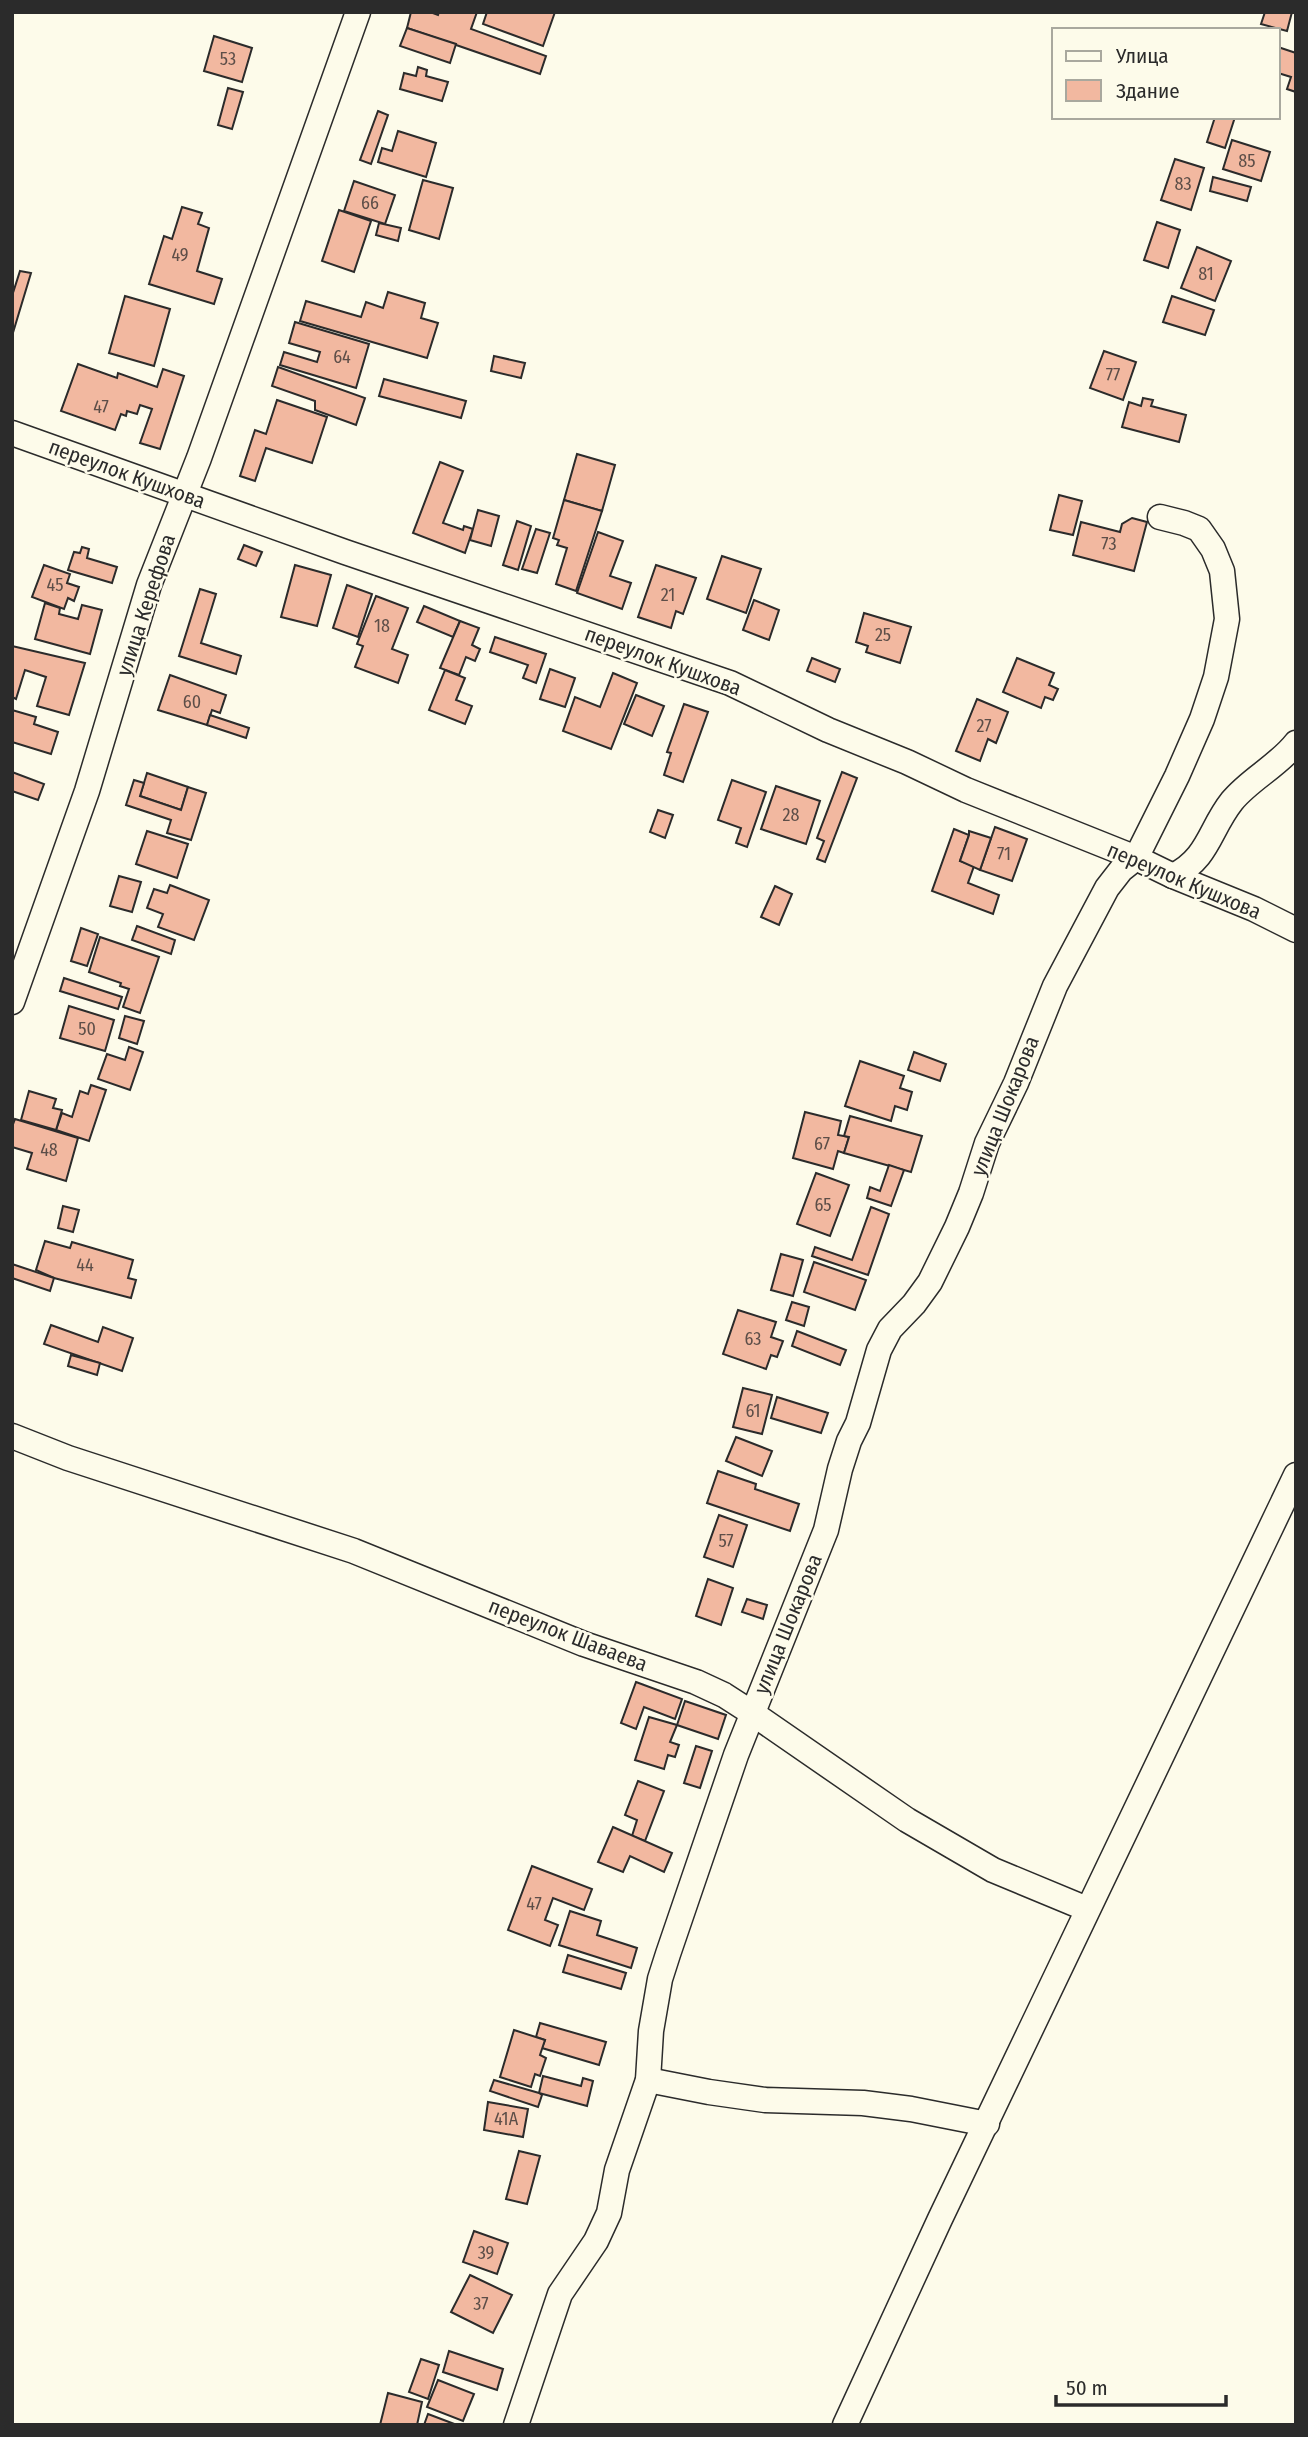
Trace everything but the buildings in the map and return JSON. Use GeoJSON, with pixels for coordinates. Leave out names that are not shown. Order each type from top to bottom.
{"type":"FeatureCollection","features":[{"type":"Feature","properties":{"kind":"street","name":"улица Керефова"},"geometry":{"type":"LineString","coordinates":[[12,1002],[87,792],[149,585],[358,12]]}},
{"type":"Feature","properties":{"kind":"street","name":"переулок Кушхова"},"geometry":{"type":"LineString","coordinates":[[12,433],[730,683],[828,730],[907,762],[966,790],[1136,858],[1296,930]]}},
{"type":"Feature","properties":{"kind":"street","name":"улица Шокарова"},"geometry":{"type":"LineString","coordinates":[[516,2425],[560,2294],[596,2241],[609,2213],[617,2170],[648,2080],[651,2031],[660,1979],[752,1713],[826,1530],[840,1469],[858,1423],[879,1350],[890,1329],[930,1282],[957,1227],[987,1143],[1016,1083],[1060,975],[1107,888],[1121,870],[1136,858],[1202,719],[1216,677],[1227,619],[1222,571],[1213,549],[1199,530],[1160,517]]}},
{"type":"Feature","properties":{"kind":"street"},"geometry":{"type":"LineString","coordinates":[[1173,876],[1200,857],[1233,801],[1296,743]]}},
{"type":"Feature","properties":{"kind":"street","name":"переулок Шаваева"},"geometry":{"type":"LineString","coordinates":[[12,1436],[68,1458],[354,1551],[584,1644],[696,1682],[724,1695],[752,1713],[906,1820],[993,1870],[1087,1909]]}},
{"type":"Feature","properties":{"kind":"street"},"geometry":{"type":"LineString","coordinates":[[845,2425],[1087,1909],[1296,1475]]}},
{"type":"Feature","properties":{"kind":"street"},"geometry":{"type":"LineString","coordinates":[[648,2080],[765,2100],[863,2103],[911,2109],[986,2124]]}}]}
